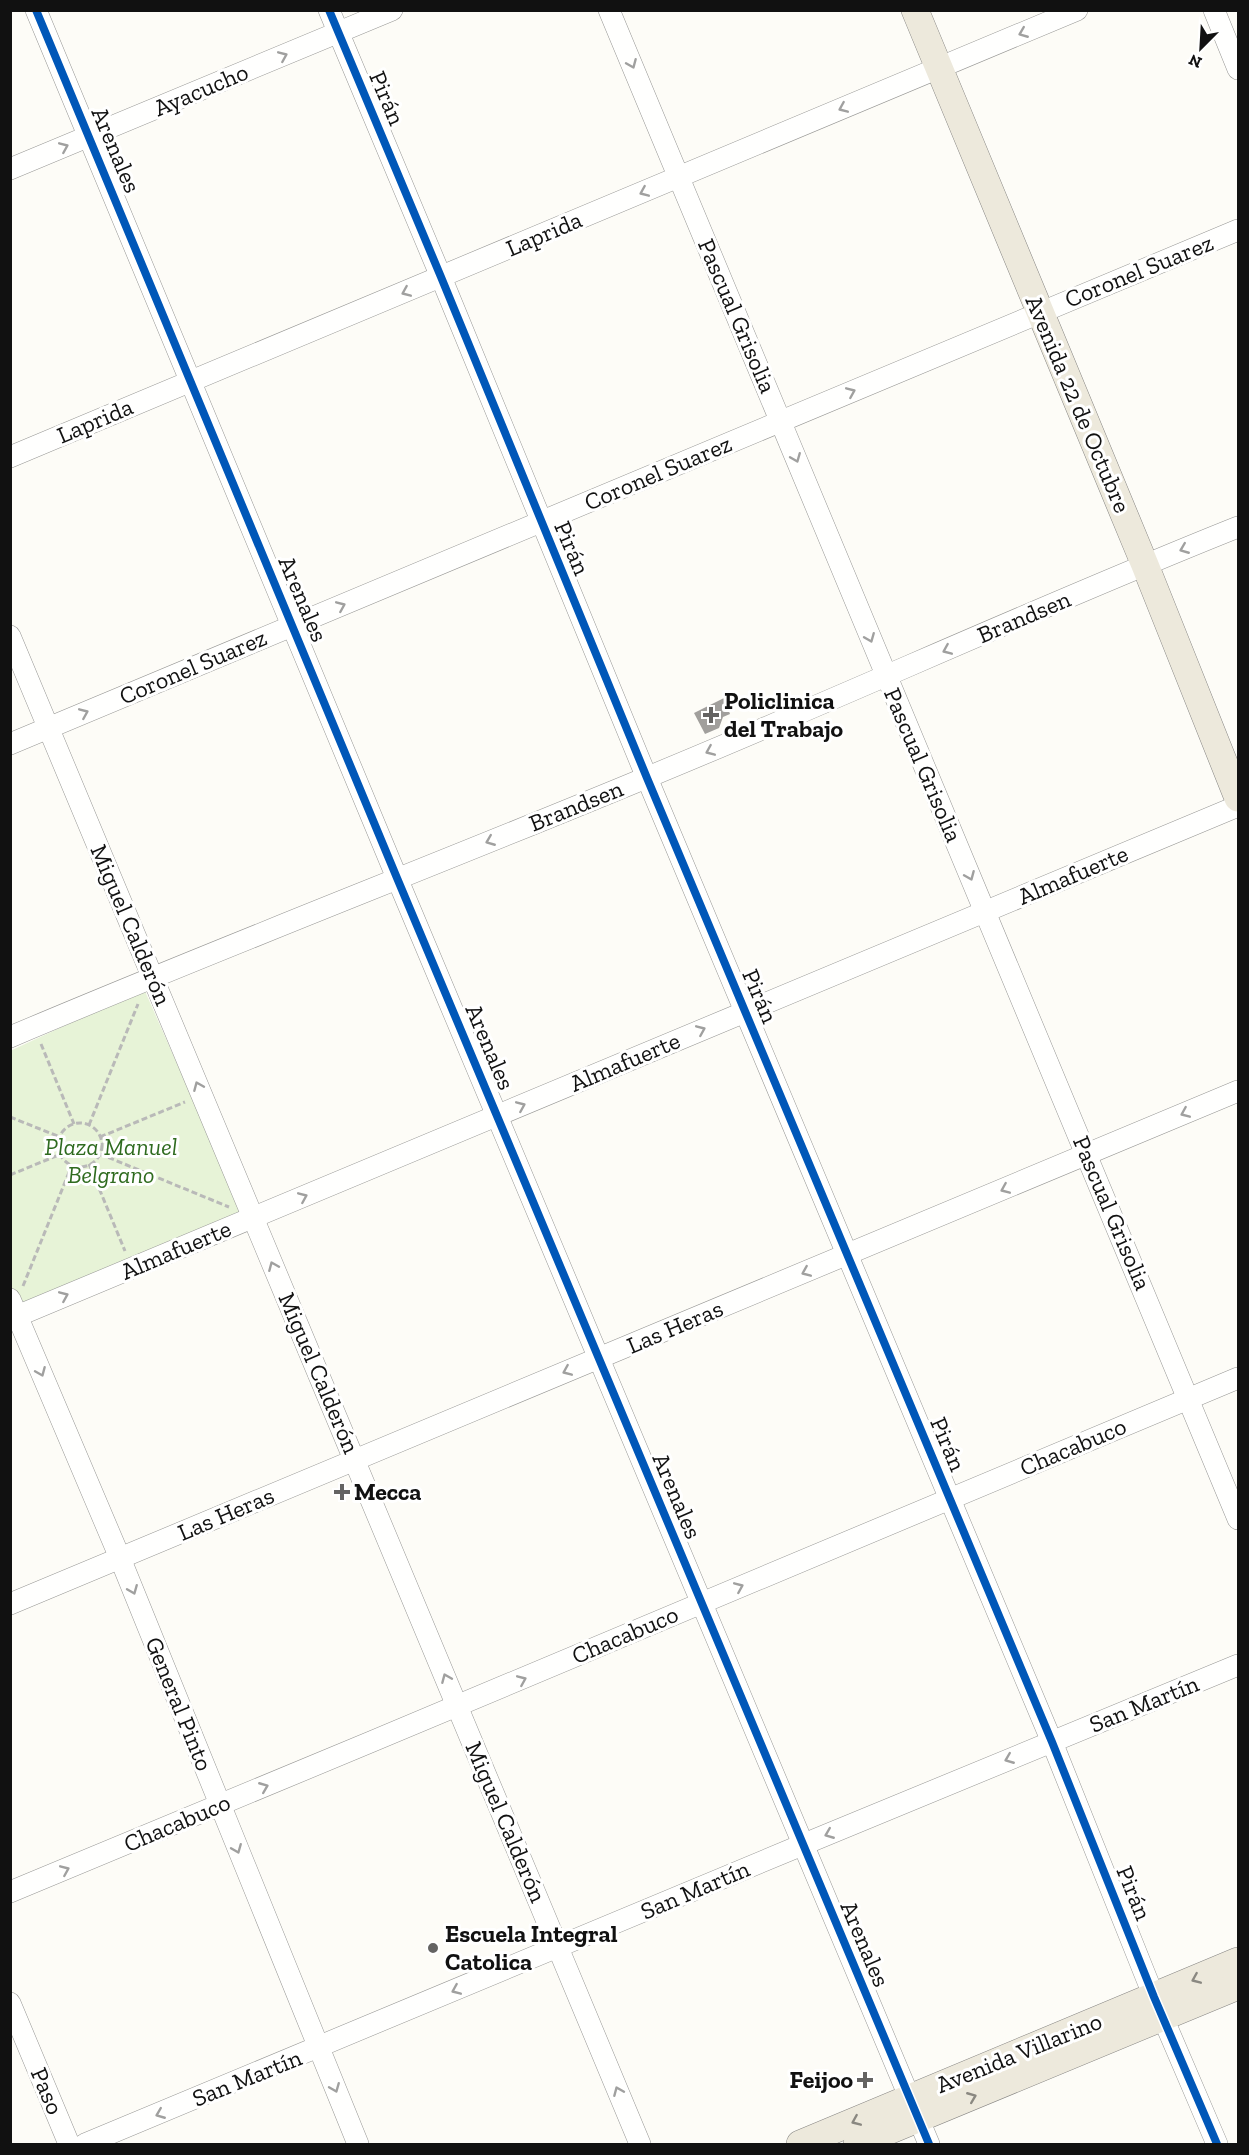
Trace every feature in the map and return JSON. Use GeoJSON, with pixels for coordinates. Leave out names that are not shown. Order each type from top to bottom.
{"type":"FeatureCollection","features":[{"type":"Feature","properties":{"kind":"main road","name":"Avenida 22 de Octubre"},"geometry":{"type":"LineString","coordinates":[[915,10],[1239,798]]}},
{"type":"Feature","properties":{"kind":"main road","name":"Avenida Villarino"},"geometry":{"type":"LineString","coordinates":[[800,2145],[914,2108],[1159,2007],[1239,1961]]}},
{"type":"Feature","properties":{"kind":"main road","name":"Avenida Villarino"},"geometry":{"type":"LineString","coordinates":[[1159,2007],[1239,1986]]}},
{"type":"Feature","properties":{"kind":"main road","name":"Avenida Villarino"},"geometry":{"type":"LineString","coordinates":[[857,2145],[914,2108]]}},
{"type":"Feature","properties":{"kind":"street","name":"Arenales"},"geometry":{"type":"LineString","coordinates":[[36,10],[397,878],[929,2145]]}},
{"type":"Feature","properties":{"kind":"street","name":"Pirán"},"geometry":{"type":"LineString","coordinates":[[329,10],[647,778],[1052,1742],[1217,2145]]}},
{"type":"Feature","properties":{"kind":"street","name":"Ayacucho"},"geometry":{"type":"LineString","coordinates":[[10,170],[392,10]]}},
{"type":"Feature","properties":{"kind":"street","name":"Pascual Grisolia"},"geometry":{"type":"LineString","coordinates":[[609,10],[1239,1519]]}},
{"type":"Feature","properties":{"kind":"street","name":"Laprida"},"geometry":{"type":"LineString","coordinates":[[10,457],[1077,10]]}},
{"type":"Feature","properties":{"kind":"street"},"geometry":{"type":"LineString","coordinates":[[1214,10],[1239,69]]}},
{"type":"Feature","properties":{"kind":"street","name":"Coronel Suarez"},"geometry":{"type":"LineString","coordinates":[[10,744],[1239,230]]}},
{"type":"Feature","properties":{"kind":"street","name":"Brandsen"},"geometry":{"type":"LineString","coordinates":[[10,1037],[647,778],[1239,527]]}},
{"type":"Feature","properties":{"kind":"street","name":"Miguel Calderón"},"geometry":{"type":"LineString","coordinates":[[10,636],[153,977],[246,1214],[355,1460],[640,2145]]}},
{"type":"Feature","properties":{"kind":"street","name":"Almafuerte"},"geometry":{"type":"LineString","coordinates":[[14,1307],[497,1116],[1239,806]]}},
{"type":"Feature","properties":{"kind":"street","name":"Las Heras"},"geometry":{"type":"LineString","coordinates":[[10,1604],[1239,1090]]}},
{"type":"Feature","properties":{"kind":"street","name":"General Pinto"},"geometry":{"type":"LineString","coordinates":[[14,1307],[120,1558],[358,2145]]}},
{"type":"Feature","properties":{"kind":"street","name":"Chacabuco"},"geometry":{"type":"LineString","coordinates":[[10,1892],[459,1707],[1239,1378]]}},
{"type":"Feature","properties":{"kind":"street","name":"San Martín"},"geometry":{"type":"LineString","coordinates":[[85,2145],[1239,1665]]}},
{"type":"Feature","properties":{"kind":"street","name":"Paso"},"geometry":{"type":"LineString","coordinates":[[10,2003],[69,2145]]}},
{"type":"Feature","properties":{"kind":"path"},"geometry":{"type":"LineString","coordinates":[[88,1125],[141,996]]}},
{"type":"Feature","properties":{"kind":"path"},"geometry":{"type":"LineString","coordinates":[[40,1042],[74,1125]]}},
{"type":"Feature","properties":{"kind":"path"},"geometry":{"type":"LineString","coordinates":[[100,1137],[193,1099]]}},
{"type":"Feature","properties":{"kind":"path"},"geometry":{"type":"LineString","coordinates":[[10,1117],[60,1137]]}},
{"type":"Feature","properties":{"kind":"path"},"geometry":{"type":"LineString","coordinates":[[74,1125],[88,1125],[94,1128],[100,1137],[102,1147],[100,1154],[89,1164],[72,1165],[66,1162],[61,1154],[58,1144],[60,1137],[68,1127],[74,1125]]}},
{"type":"Feature","properties":{"kind":"path"},"geometry":{"type":"LineString","coordinates":[[10,1175],[61,1154]]}},
{"type":"Feature","properties":{"kind":"path"},"geometry":{"type":"LineString","coordinates":[[100,1154],[246,1214]]}},
{"type":"Feature","properties":{"kind":"path"},"geometry":{"type":"LineString","coordinates":[[89,1164],[128,1258]]}},
{"type":"Feature","properties":{"kind":"path"},"geometry":{"type":"LineString","coordinates":[[14,1307],[72,1165]]}},
{"type":"Feature","properties":{"kind":"green space","name":"Plaza Manuel Belgrano"},"geometry":{"type":"Polygon","coordinates":[[[144,989],[243,1213],[13,1311],[10,1305],[10,1051],[144,989]]]}},
{"type":"Feature","properties":{"kind":"building","name":"Policlinica del Trabajo"},"geometry":{"type":"Polygon","coordinates":[[[724,698],[730,714],[723,717],[719,728],[705,734],[694,713],[724,698]]]}},
{"type":"Feature","properties":{"kind":"cycle path"},"geometry":{"type":"LineString","coordinates":[[36,10],[397,878],[929,2144]]}},
{"type":"Feature","properties":{"kind":"cycle path"},"geometry":{"type":"LineString","coordinates":[[329,10],[647,778],[1052,1742],[1154,1997],[1217,2144]]}},
{"type":"Feature","properties":{"kind":"place","name":"Policlinica del Trabajo"},"geometry":{"type":"Point","coordinates":[711,715]}},
{"type":"Feature","properties":{"kind":"place","name":"Mecca"},"geometry":{"type":"Point","coordinates":[342,1492]}},
{"type":"Feature","properties":{"kind":"place","name":"Escuela Integral Catolica"},"geometry":{"type":"Point","coordinates":[433,1948]}},
{"type":"Feature","properties":{"kind":"place","name":"Feijoo"},"geometry":{"type":"Point","coordinates":[865,2080]}}]}
